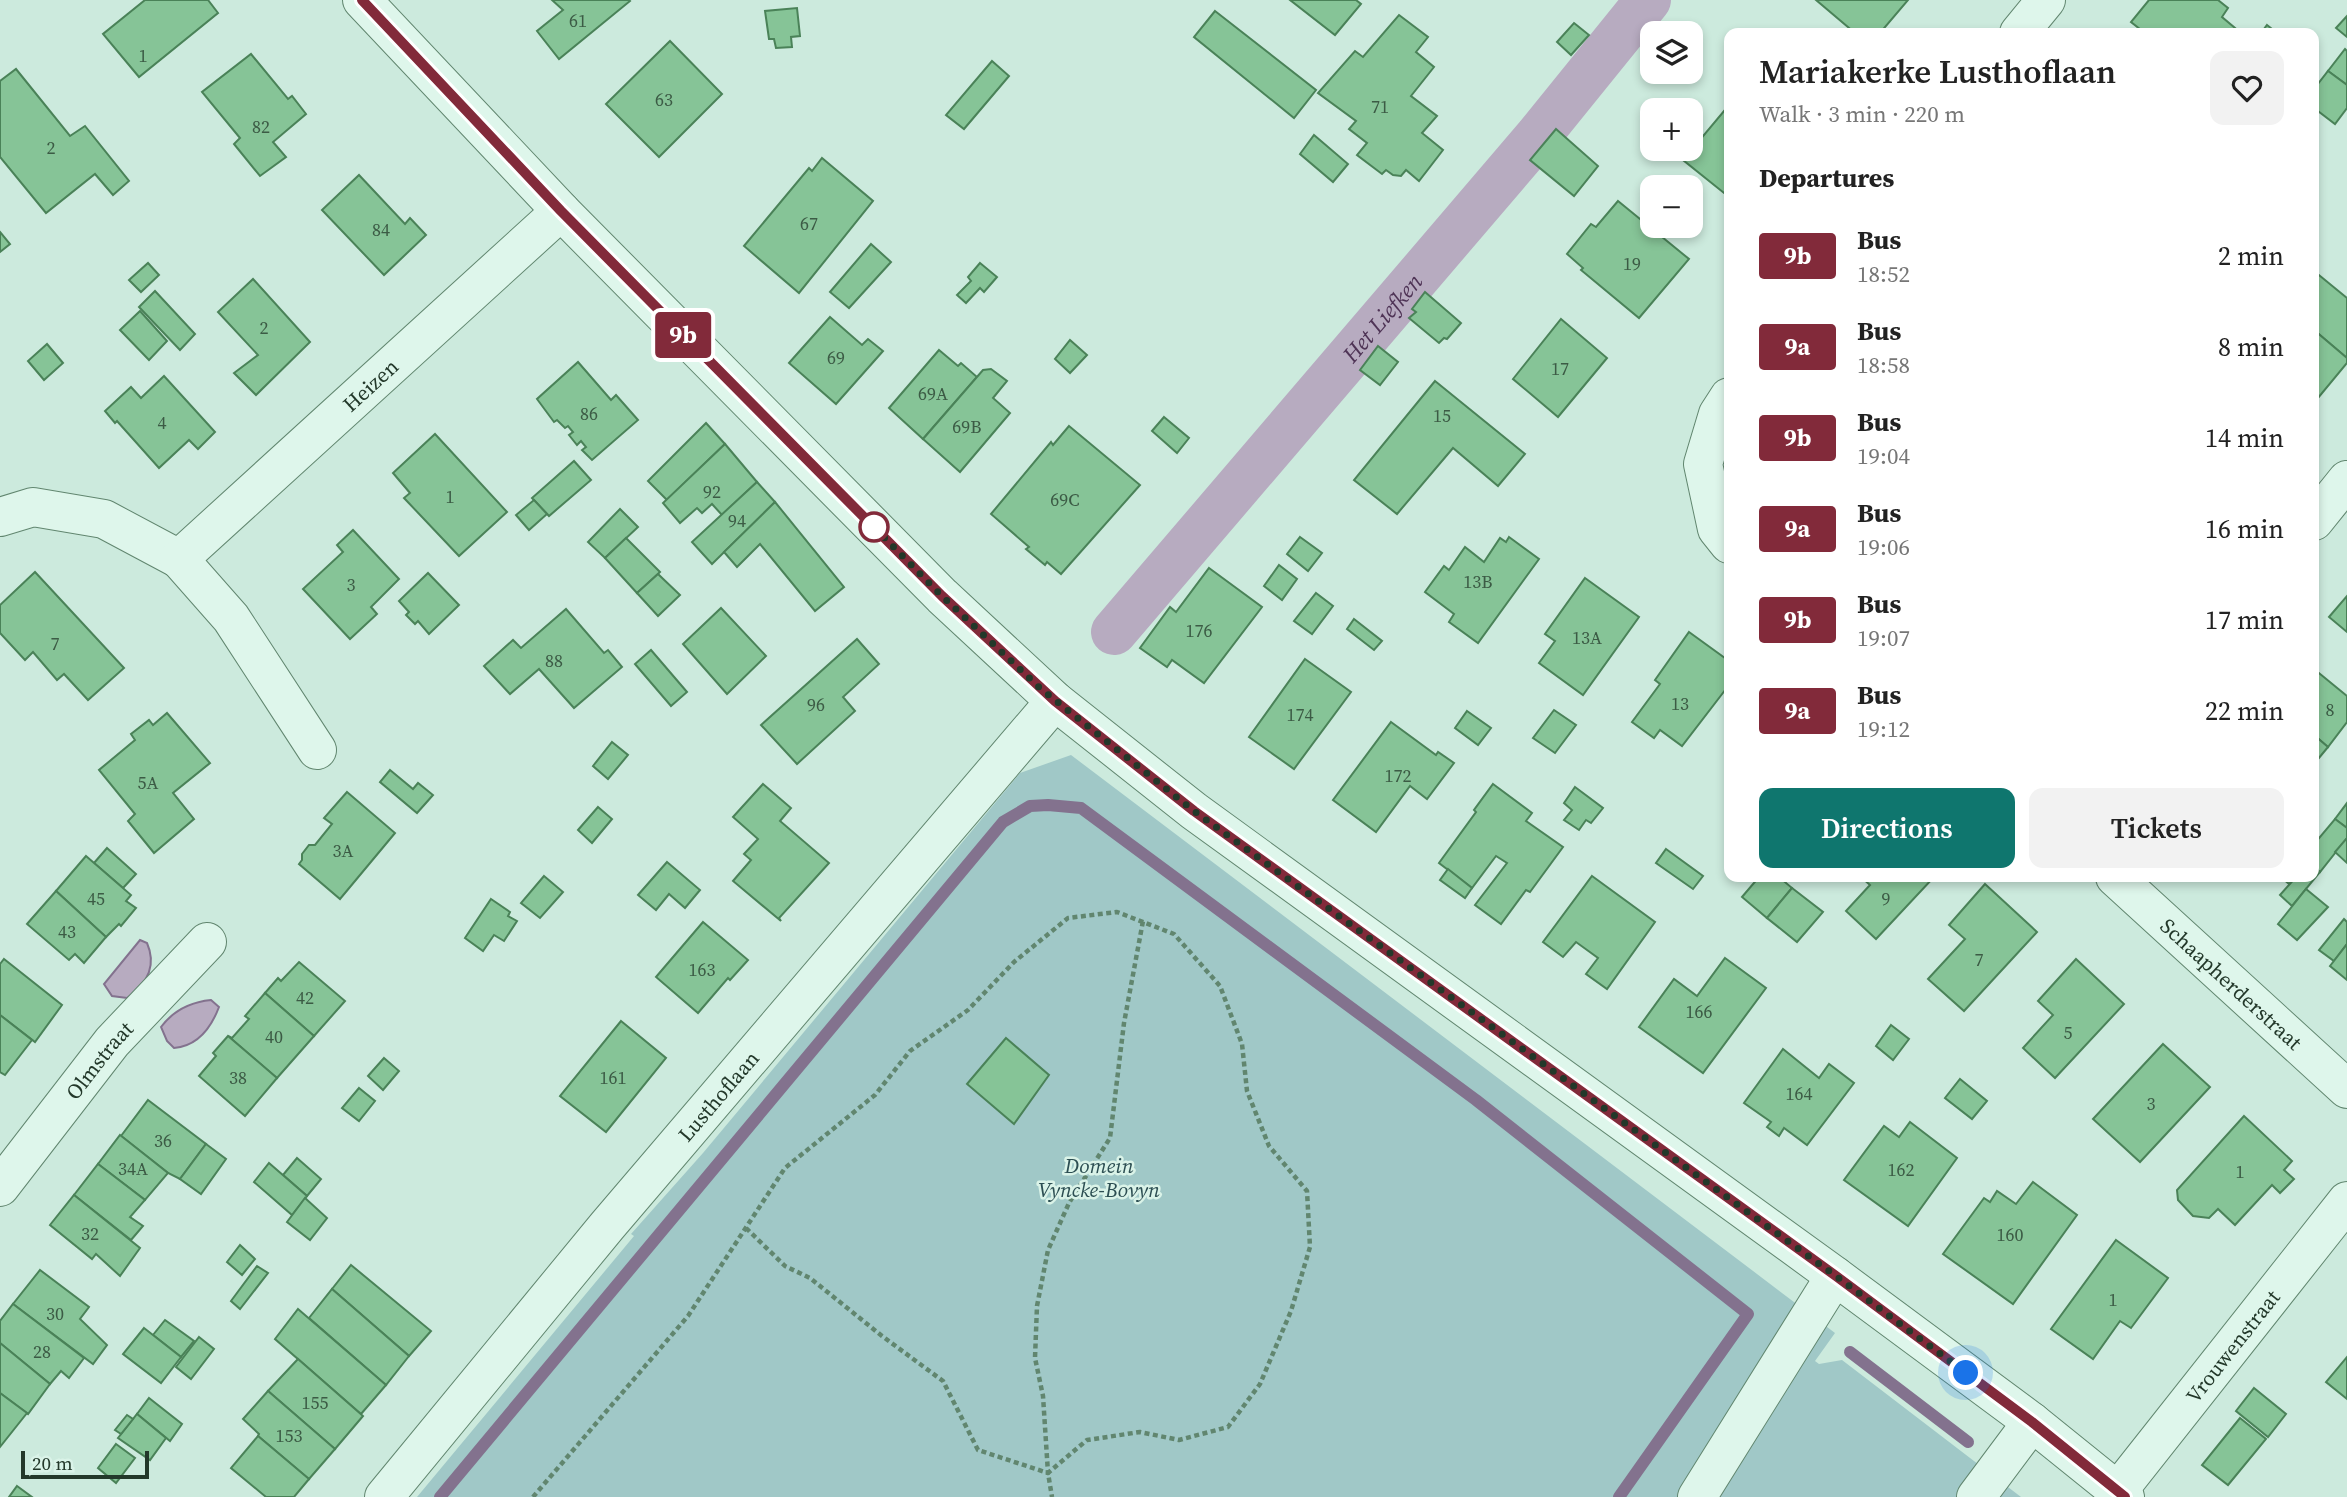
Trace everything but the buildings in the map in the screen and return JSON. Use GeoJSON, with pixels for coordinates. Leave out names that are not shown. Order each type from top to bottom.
{"type":"FeatureCollection","features":[{"type":"Feature","properties":{"kind":"street"},"geometry":{"type":"LineString","coordinates":[[2023,28],[2046,0]]}},
{"type":"Feature","properties":{"kind":"street"},"geometry":{"type":"LineString","coordinates":[[373,4],[561,211],[942,596],[1055,701],[1194,811],[1836,1276],[2032,1422],[2121,1494]]}},
{"type":"Feature","properties":{"kind":"street","name":"Heizen"},"geometry":{"type":"LineString","coordinates":[[179,559],[561,211]]}},
{"type":"Feature","properties":{"kind":"street"},"geometry":{"type":"LineString","coordinates":[[1724,405],[1718,414],[1703,464],[1717,529],[1724,538]]}},
{"type":"Feature","properties":{"kind":"street"},"geometry":{"type":"LineString","coordinates":[[2319,515],[2347,480]]}},
{"type":"Feature","properties":{"kind":"street"},"geometry":{"type":"LineString","coordinates":[[0,517],[33,507],[104,519],[179,559],[231,618],[317,750]]}},
{"type":"Feature","properties":{"kind":"street","name":"Lusthoflaan"},"geometry":{"type":"LineString","coordinates":[[384,1497],[607,1226],[1055,701]]}},
{"type":"Feature","properties":{"kind":"street","name":"Schaapherderstraat"},"geometry":{"type":"LineString","coordinates":[[2120,882],[2347,1089]]}},
{"type":"Feature","properties":{"kind":"street","name":"Olmstraat"},"geometry":{"type":"LineString","coordinates":[[0,1187],[112,1042],[207,942]]}},
{"type":"Feature","properties":{"kind":"street","name":"Vrouwenstraat"},"geometry":{"type":"LineString","coordinates":[[2121,1494],[2347,1201]]}},
{"type":"Feature","properties":{"kind":"street"},"geometry":{"type":"LineString","coordinates":[[1697,1497],[1836,1276]]}},
{"type":"Feature","properties":{"kind":"street"},"geometry":{"type":"LineString","coordinates":[[1976,1497],[2032,1422]]}},
{"type":"Feature","properties":{"kind":"path"},"geometry":{"type":"LineString","coordinates":[[533,1497],[688,1316],[785,1168],[875,1095],[909,1051],[968,1010],[1014,962],[1068,918],[1117,912],[1174,934],[1220,986],[1242,1044],[1247,1091],[1269,1146],[1307,1191],[1310,1247],[1291,1311],[1260,1384],[1228,1427],[1179,1440],[1140,1432],[1087,1440],[1048,1473]]}},
{"type":"Feature","properties":{"kind":"path"},"geometry":{"type":"LineString","coordinates":[[1052,1497],[1043,1396],[1035,1358],[1037,1307],[1048,1250],[1064,1214],[1110,1138],[1124,1023],[1143,921]]}},
{"type":"Feature","properties":{"kind":"path"},"geometry":{"type":"LineString","coordinates":[[746,1228],[785,1266],[810,1278],[881,1336],[943,1381],[978,1450],[1048,1473]]}},
{"type":"Feature","properties":{"kind":"green space","name":"Domein Vyncke-Bovyn"},"geometry":{"type":"Polygon","coordinates":[[[1071,755],[1835,1333],[1815,1361],[1819,1364],[1842,1360],[2021,1497],[417,1497],[634,1236],[631,1234],[703,1153],[1020,773],[1071,755]]]}},
{"type":"Feature","properties":{"kind":"shaded area"},"geometry":{"type":"Polygon","coordinates":[[[140,940],[147,943],[151,959],[145,981],[127,998],[112,996],[104,984],[140,940]]]}},
{"type":"Feature","properties":{"kind":"shaded area"},"geometry":{"type":"Polygon","coordinates":[[[211,1000],[219,1007],[208,1029],[190,1044],[174,1048],[167,1041],[161,1027],[183,1008],[211,1000]]]}},
{"type":"Feature","properties":{"kind":"waterway","name":"Het Liefken"},"geometry":{"type":"LineString","coordinates":[[1114,632],[1538,136],[1648,0]]}},
{"type":"Feature","properties":{"kind":"waterway"},"geometry":{"type":"LineString","coordinates":[[440,1497],[1003,822],[1030,806],[1048,805],[1081,808],[1476,1100],[1748,1314],[1619,1497]]}},
{"type":"Feature","properties":{"kind":"waterway"},"geometry":{"type":"LineString","coordinates":[[1850,1352],[1968,1442]]}},
{"type":"Feature","properties":{"kind":"bus line","name":"9b"},"geometry":{"type":"LineString","coordinates":[[362,0],[561,211],[942,596],[1055,701],[1194,811],[1836,1276],[2032,1422],[2125,1497]]}},
{"type":"Feature","properties":{"kind":"route"},"geometry":{"type":"LineString","coordinates":[[874,527],[866,519],[942,596],[1040,688],[1194,811],[1966,1373]]}}]}
